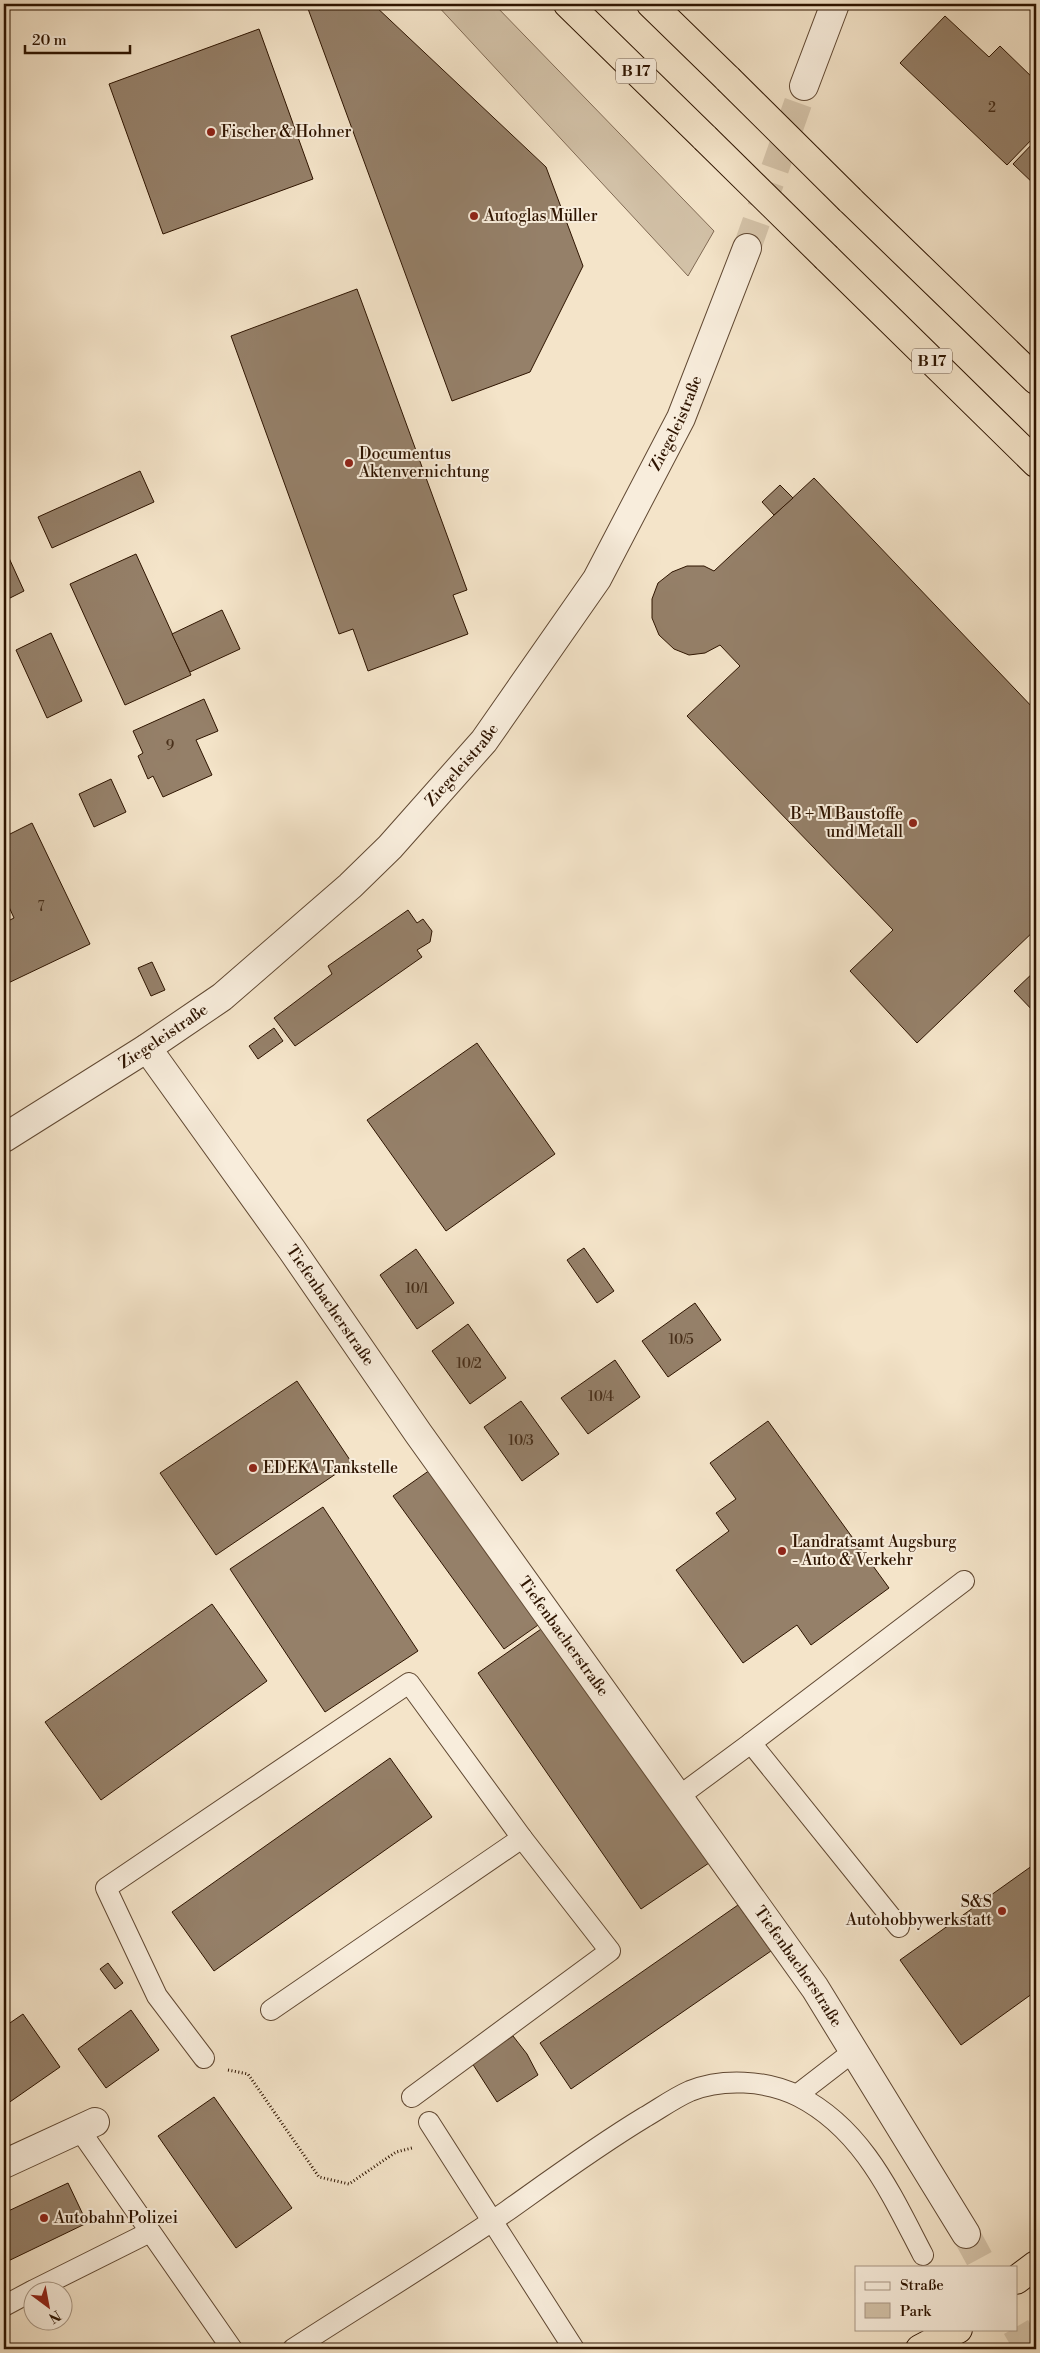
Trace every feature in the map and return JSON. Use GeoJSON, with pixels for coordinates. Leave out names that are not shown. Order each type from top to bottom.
{"type":"FeatureCollection","features":[{"type":"Feature","properties":{"kind":"highway","name":"B 17"},"geometry":{"type":"LineString","coordinates":[[568,4],[1036,463]]}},
{"type":"Feature","properties":{"kind":"highway"},"geometry":{"type":"LineString","coordinates":[[651,4],[1036,380]]}},
{"type":"Feature","properties":{"kind":"highway"},"geometry":{"type":"LineString","coordinates":[[1018,2278],[1036,2265]]}},
{"type":"Feature","properties":{"kind":"highway"},"geometry":{"type":"LineString","coordinates":[[1018,2298],[1036,2288]]}},
{"type":"Feature","properties":{"kind":"highway"},"geometry":{"type":"LineString","coordinates":[[912,2349],[941,2330]]}},
{"type":"Feature","properties":{"kind":"highway"},"geometry":{"type":"LineString","coordinates":[[920,2349],[956,2330]]}},
{"type":"Feature","properties":{"kind":"street"},"geometry":{"type":"LineString","coordinates":[[804,86],[835,4]]}},
{"type":"Feature","properties":{"kind":"street","name":"Ziegeleistraße"},"geometry":{"type":"LineString","coordinates":[[4,1138],[147,1048],[222,997],[350,886],[418,816],[484,741],[597,578],[681,418],[747,248]]}},
{"type":"Feature","properties":{"kind":"street","name":"Tiefenbacherstraße"},"geometry":{"type":"LineString","coordinates":[[147,1048],[815,1988],[966,2234]]}},
{"type":"Feature","properties":{"kind":"street"},"geometry":{"type":"LineString","coordinates":[[4,2164],[87,2126]]}},
{"type":"Feature","properties":{"kind":"lane"},"geometry":{"type":"LineString","coordinates":[[678,1797],[964,1581]]}},
{"type":"Feature","properties":{"kind":"lane"},"geometry":{"type":"LineString","coordinates":[[204,2058],[157,1996],[106,1888],[409,1683],[522,1838],[610,1951],[412,2097]]}},
{"type":"Feature","properties":{"kind":"lane"},"geometry":{"type":"LineString","coordinates":[[751,1743],[899,1927]]}},
{"type":"Feature","properties":{"kind":"lane"},"geometry":{"type":"LineString","coordinates":[[271,2010],[522,1838]]}},
{"type":"Feature","properties":{"kind":"lane"},"geometry":{"type":"LineString","coordinates":[[797,2095],[854,2051]]}},
{"type":"Feature","properties":{"kind":"lane"},"geometry":{"type":"LineString","coordinates":[[293,2349],[493,2220],[616,2134],[690,2091],[724,2082],[762,2085],[797,2095],[830,2116],[856,2141],[880,2174],[923,2255]]}},
{"type":"Feature","properties":{"kind":"lane"},"geometry":{"type":"LineString","coordinates":[[428,2122],[493,2220],[574,2349]]}},
{"type":"Feature","properties":{"kind":"lane"},"geometry":{"type":"LineString","coordinates":[[87,2126],[150,2232],[232,2349]]}},
{"type":"Feature","properties":{"kind":"lane"},"geometry":{"type":"LineString","coordinates":[[55,2280],[150,2232]]}},
{"type":"Feature","properties":{"kind":"lane"},"geometry":{"type":"LineString","coordinates":[[4,2306],[22,2297]]}},
{"type":"Feature","properties":{"kind":"path"},"geometry":{"type":"LineString","coordinates":[[222,2069],[248,2074],[318,2177],[349,2184],[396,2152],[442,2142]]}},
{"type":"Feature","properties":{"kind":"green space"},"geometry":{"type":"Polygon","coordinates":[[[436,4],[494,4],[714,231],[688,276],[436,4]]]}},
{"type":"Feature","properties":{"kind":"building","name":"Autoglas Müller"},"geometry":{"type":"Polygon","coordinates":[[[313,4],[373,4],[546,167],[583,266],[530,372],[452,401],[307,6],[313,4]]]}},
{"type":"Feature","properties":{"kind":"building"},"geometry":{"type":"Polygon","coordinates":[[[945,16],[989,57],[1000,46],[1036,81],[1036,135],[1007,165],[900,63],[945,16]]]}},
{"type":"Feature","properties":{"kind":"building","name":"Fischer & Hohner"},"geometry":{"type":"Polygon","coordinates":[[[259,29],[313,179],[163,234],[109,84],[259,29]]]}},
{"type":"Feature","properties":{"kind":"building"},"geometry":{"type":"Polygon","coordinates":[[[1036,140],[1036,186],[1013,164],[1036,140]]]}},
{"type":"Feature","properties":{"kind":"building","name":"Documentus Aktenvernichtung"},"geometry":{"type":"Polygon","coordinates":[[[357,289],[467,590],[453,595],[468,634],[368,671],[353,629],[339,634],[231,336],[357,289]]]}},
{"type":"Feature","properties":{"kind":"building"},"geometry":{"type":"Polygon","coordinates":[[[140,471],[154,502],[52,548],[38,517],[140,471]]]}},
{"type":"Feature","properties":{"kind":"building","name":"B + M Baustoffe und Metall"},"geometry":{"type":"Polygon","coordinates":[[[814,478],[1036,711],[1036,929],[917,1043],[850,971],[893,930],[687,716],[740,666],[720,645],[705,653],[689,655],[674,649],[659,635],[652,618],[652,599],[658,583],[672,572],[687,566],[704,566],[714,571],[814,478]]]}},
{"type":"Feature","properties":{"kind":"building"},"geometry":{"type":"Polygon","coordinates":[[[780,485],[793,498],[774,515],[762,502],[780,485]]]}},
{"type":"Feature","properties":{"kind":"building"},"geometry":{"type":"Polygon","coordinates":[[[4,547],[24,591],[4,601],[4,547]]]}},
{"type":"Feature","properties":{"kind":"building"},"geometry":{"type":"Polygon","coordinates":[[[136,554],[191,675],[125,705],[70,584],[136,554]]]}},
{"type":"Feature","properties":{"kind":"building"},"geometry":{"type":"Polygon","coordinates":[[[222,610],[240,649],[190,672],[172,634],[222,610]]]}},
{"type":"Feature","properties":{"kind":"building"},"geometry":{"type":"Polygon","coordinates":[[[51,633],[82,701],[47,718],[16,650],[51,633]]]}},
{"type":"Feature","properties":{"kind":"building"},"geometry":{"type":"Polygon","coordinates":[[[204,699],[218,731],[196,740],[212,775],[163,797],[153,776],[148,779],[138,756],[143,753],[133,731],[204,699]]]}},
{"type":"Feature","properties":{"kind":"building"},"geometry":{"type":"Polygon","coordinates":[[[111,779],[126,812],[94,827],[79,794],[111,779]]]}},
{"type":"Feature","properties":{"kind":"building"},"geometry":{"type":"Polygon","coordinates":[[[32,823],[90,944],[4,985],[4,923],[14,918],[4,896],[4,837],[32,823]]]}},
{"type":"Feature","properties":{"kind":"building"},"geometry":{"type":"Polygon","coordinates":[[[408,910],[417,923],[423,919],[432,931],[430,942],[417,950],[422,957],[295,1046],[274,1018],[332,974],[328,966],[408,910]]]}},
{"type":"Feature","properties":{"kind":"building"},"geometry":{"type":"Polygon","coordinates":[[[152,962],[165,990],[151,996],[138,968],[152,962]]]}},
{"type":"Feature","properties":{"kind":"building"},"geometry":{"type":"Polygon","coordinates":[[[1036,970],[1036,1014],[1014,991],[1036,970]]]}},
{"type":"Feature","properties":{"kind":"building"},"geometry":{"type":"Polygon","coordinates":[[[274,1028],[283,1041],[258,1059],[249,1046],[274,1028]]]}},
{"type":"Feature","properties":{"kind":"building"},"geometry":{"type":"Polygon","coordinates":[[[477,1043],[555,1154],[446,1231],[367,1120],[477,1043]]]}},
{"type":"Feature","properties":{"kind":"building"},"geometry":{"type":"Polygon","coordinates":[[[584,1248],[614,1291],[597,1303],[567,1260],[584,1248]]]}},
{"type":"Feature","properties":{"kind":"building"},"geometry":{"type":"Polygon","coordinates":[[[416,1249],[454,1303],[417,1329],[380,1275],[416,1249]]]}},
{"type":"Feature","properties":{"kind":"building"},"geometry":{"type":"Polygon","coordinates":[[[695,1303],[721,1340],[668,1377],[642,1341],[695,1303]]]}},
{"type":"Feature","properties":{"kind":"building"},"geometry":{"type":"Polygon","coordinates":[[[468,1324],[506,1378],[470,1404],[432,1351],[468,1324]]]}},
{"type":"Feature","properties":{"kind":"building"},"geometry":{"type":"Polygon","coordinates":[[[615,1360],[640,1397],[588,1434],[561,1398],[615,1360]]]}},
{"type":"Feature","properties":{"kind":"building"},"geometry":{"type":"Polygon","coordinates":[[[297,1381],[352,1463],[216,1555],[160,1473],[297,1381]]]}},
{"type":"Feature","properties":{"kind":"building"},"geometry":{"type":"Polygon","coordinates":[[[521,1401],[559,1454],[522,1481],[484,1427],[521,1401]]]}},
{"type":"Feature","properties":{"kind":"building","name":"Landratsamt Augsburg - Auto & Verkehr"},"geometry":{"type":"Polygon","coordinates":[[[768,1421],[889,1588],[811,1645],[797,1625],[743,1663],[676,1570],[729,1531],[716,1513],[736,1499],[710,1463],[768,1421]]]}},
{"type":"Feature","properties":{"kind":"building"},"geometry":{"type":"Polygon","coordinates":[[[430,1470],[541,1623],[504,1649],[393,1496],[430,1470]]]}},
{"type":"Feature","properties":{"kind":"building"},"geometry":{"type":"Polygon","coordinates":[[[323,1507],[418,1651],[325,1712],[230,1569],[323,1507]]]}},
{"type":"Feature","properties":{"kind":"building"},"geometry":{"type":"Polygon","coordinates":[[[212,1604],[267,1681],[101,1800],[45,1722],[212,1604]]]}},
{"type":"Feature","properties":{"kind":"building"},"geometry":{"type":"Polygon","coordinates":[[[544,1627],[709,1863],[641,1909],[478,1673],[544,1627]]]}},
{"type":"Feature","properties":{"kind":"building"},"geometry":{"type":"Polygon","coordinates":[[[390,1758],[432,1817],[214,1971],[172,1912],[390,1758]]]}},
{"type":"Feature","properties":{"kind":"building","name":"S&S Autohobbywerkstatt"},"geometry":{"type":"Polygon","coordinates":[[[1036,1863],[1036,1991],[961,2045],[900,1960],[1036,1863]]]}},
{"type":"Feature","properties":{"kind":"building"},"geometry":{"type":"Polygon","coordinates":[[[738,1905],[771,1951],[571,2089],[540,2043],[738,1905]]]}},
{"type":"Feature","properties":{"kind":"building"},"geometry":{"type":"Polygon","coordinates":[[[108,1963],[123,1983],[115,1989],[100,1969],[108,1963]]]}},
{"type":"Feature","properties":{"kind":"building"},"geometry":{"type":"Polygon","coordinates":[[[131,2010],[159,2050],[106,2088],[78,2049],[131,2010]]]}},
{"type":"Feature","properties":{"kind":"building"},"geometry":{"type":"Polygon","coordinates":[[[23,2014],[60,2067],[4,2106],[4,2027],[23,2014]]]}},
{"type":"Feature","properties":{"kind":"building"},"geometry":{"type":"Polygon","coordinates":[[[513,2036],[527,2054],[538,2075],[497,2102],[472,2063],[513,2036]]]}},
{"type":"Feature","properties":{"kind":"building"},"geometry":{"type":"Polygon","coordinates":[[[214,2097],[292,2208],[236,2248],[158,2136],[214,2097]]]}},
{"type":"Feature","properties":{"kind":"building","name":"Autobahn Polizei"},"geometry":{"type":"Polygon","coordinates":[[[68,2183],[87,2223],[4,2263],[4,2213],[68,2183]]]}},
{"type":"Feature","properties":{"kind":"tunnel"},"geometry":{"type":"LineString","coordinates":[[747,248],[804,86]]}},
{"type":"Feature","properties":{"kind":"tunnel"},"geometry":{"type":"LineString","coordinates":[[966,2234],[983,2266]]}},
{"type":"Feature","properties":{"kind":"tunnel"},"geometry":{"type":"LineString","coordinates":[[1018,2330],[1029,2349]]}},
{"type":"Feature","properties":{"kind":"place","name":"Fischer & Hohner"},"geometry":{"type":"Point","coordinates":[211,132]}},
{"type":"Feature","properties":{"kind":"place","name":"Autoglas Müller"},"geometry":{"type":"Point","coordinates":[474,216]}},
{"type":"Feature","properties":{"kind":"place","name":"Documentus Aktenvernichtung"},"geometry":{"type":"Point","coordinates":[349,463]}},
{"type":"Feature","properties":{"kind":"place","name":"B + M Baustoffe und Metall"},"geometry":{"type":"Point","coordinates":[913,823]}},
{"type":"Feature","properties":{"kind":"place","name":"EDEKA Tankstelle"},"geometry":{"type":"Point","coordinates":[253,1468]}},
{"type":"Feature","properties":{"kind":"place","name":"Landratsamt Augsburg - Auto & Verkehr"},"geometry":{"type":"Point","coordinates":[782,1551]}},
{"type":"Feature","properties":{"kind":"place","name":"S&S Autohobbywerkstatt"},"geometry":{"type":"Point","coordinates":[1002,1911]}},
{"type":"Feature","properties":{"kind":"place","name":"Autobahn Polizei"},"geometry":{"type":"Point","coordinates":[44,2218]}}]}
